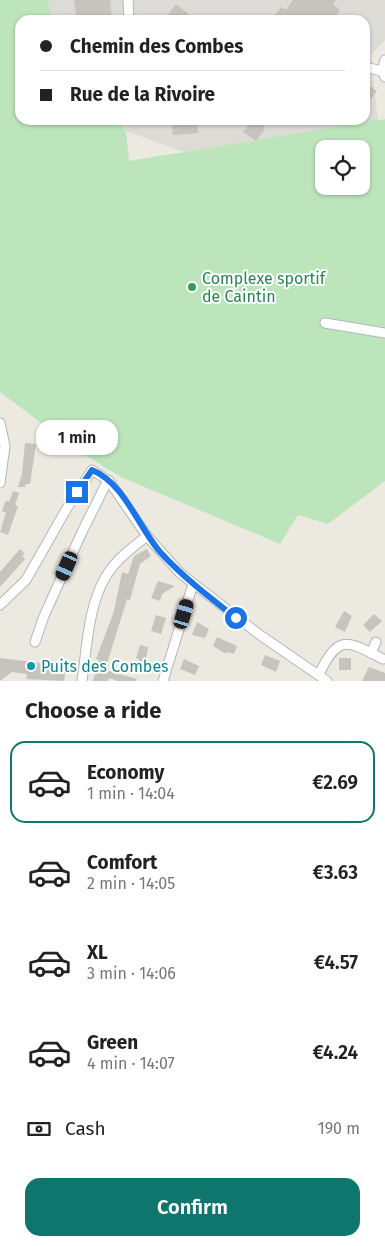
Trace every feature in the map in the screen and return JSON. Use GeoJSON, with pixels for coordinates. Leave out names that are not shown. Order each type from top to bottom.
{"type":"FeatureCollection","features":[{"type":"Feature","properties":{"kind":"street"},"geometry":{"type":"LineString","coordinates":[[128,0],[129,15]]}},
{"type":"Feature","properties":{"kind":"street"},"geometry":{"type":"LineString","coordinates":[[370,69],[383,74],[385,60]]}},
{"type":"Feature","properties":{"kind":"street"},"geometry":{"type":"LineString","coordinates":[[325,323],[385,333]]}},
{"type":"Feature","properties":{"kind":"street"},"geometry":{"type":"LineString","coordinates":[[0,423],[5,446],[0,483]]}},
{"type":"Feature","properties":{"kind":"street"},"geometry":{"type":"LineString","coordinates":[[0,605],[26,580],[67,508],[92,470],[108,480],[147,536],[180,573],[260,636],[327,681]]}},
{"type":"Feature","properties":{"kind":"street"},"geometry":{"type":"LineString","coordinates":[[36,642],[44,616],[108,480]]}},
{"type":"Feature","properties":{"kind":"street"},"geometry":{"type":"LineString","coordinates":[[82,681],[93,613],[101,587],[117,562],[147,536]]}},
{"type":"Feature","properties":{"kind":"street"},"geometry":{"type":"LineString","coordinates":[[164,681],[193,584]]}},
{"type":"Feature","properties":{"kind":"street"},"geometry":{"type":"LineString","coordinates":[[371,653],[376,642]]}},
{"type":"Feature","properties":{"kind":"street"},"geometry":{"type":"LineString","coordinates":[[319,674],[331,651],[343,644],[350,644],[383,659]]}},
{"type":"Feature","properties":{"kind":"shaded area"},"geometry":{"type":"Polygon","coordinates":[[[48,0],[385,0],[385,40],[371,55],[378,122],[370,123],[370,15],[51,15],[48,0]]]}},
{"type":"Feature","properties":{"kind":"shaded area"},"geometry":{"type":"Polygon","coordinates":[[[119,125],[359,125],[184,152],[126,131],[119,125]]]}},
{"type":"Feature","properties":{"kind":"green space","name":"Complexe sportif de Caintin"},"geometry":{"type":"Polygon","coordinates":[[[0,0],[48,0],[51,15],[15,15],[15,125],[119,125],[126,131],[129,161],[348,125],[370,125],[370,121],[385,119],[385,481],[328,524],[298,515],[280,544],[121,477],[80,452],[0,392],[0,0]]]}},
{"type":"Feature","properties":{"kind":"building"},"geometry":{"type":"Polygon","coordinates":[[[74,0],[110,0],[112,15],[76,15],[74,0]]]}},
{"type":"Feature","properties":{"kind":"building"},"geometry":{"type":"Polygon","coordinates":[[[293,0],[336,0],[333,4],[340,10],[336,15],[275,15],[281,7],[286,10],[293,0]]]}},
{"type":"Feature","properties":{"kind":"building"},"geometry":{"type":"Polygon","coordinates":[[[176,4],[190,15],[168,15],[176,4]]]}},
{"type":"Feature","properties":{"kind":"building"},"geometry":{"type":"Polygon","coordinates":[[[370,86],[377,91],[370,100],[370,86]]]}},
{"type":"Feature","properties":{"kind":"building"},"geometry":{"type":"Polygon","coordinates":[[[172,125],[197,125],[198,133],[173,135],[172,125]]]}},
{"type":"Feature","properties":{"kind":"building"},"geometry":{"type":"Polygon","coordinates":[[[248,125],[264,125],[265,129],[256,141],[243,132],[248,125]]]}},
{"type":"Feature","properties":{"kind":"building"},"geometry":{"type":"Polygon","coordinates":[[[25,443],[36,444],[30,484],[26,484],[25,487],[18,487],[22,474],[25,443]]]}},
{"type":"Feature","properties":{"kind":"building"},"geometry":{"type":"Polygon","coordinates":[[[13,491],[19,493],[15,505],[18,506],[8,535],[0,532],[6,513],[2,511],[6,500],[9,502],[13,491]]]}},
{"type":"Feature","properties":{"kind":"building"},"geometry":{"type":"Polygon","coordinates":[[[20,549],[25,554],[22,556],[25,559],[0,587],[0,572],[20,549]]]}},
{"type":"Feature","properties":{"kind":"building"},"geometry":{"type":"Polygon","coordinates":[[[147,549],[151,556],[140,564],[130,600],[127,599],[105,670],[137,679],[136,681],[117,681],[109,678],[108,681],[93,681],[99,660],[96,659],[114,611],[122,572],[128,574],[134,556],[147,549]]]}},
{"type":"Feature","properties":{"kind":"building"},"geometry":{"type":"Polygon","coordinates":[[[158,581],[175,586],[162,594],[160,601],[151,598],[158,581]]]}},
{"type":"Feature","properties":{"kind":"building"},"geometry":{"type":"Polygon","coordinates":[[[344,611],[352,616],[345,632],[335,627],[344,611]]]}},
{"type":"Feature","properties":{"kind":"building"},"geometry":{"type":"Polygon","coordinates":[[[374,614],[382,621],[370,632],[363,625],[374,614]]]}},
{"type":"Feature","properties":{"kind":"building"},"geometry":{"type":"Polygon","coordinates":[[[156,615],[166,618],[161,634],[151,631],[156,615]]]}},
{"type":"Feature","properties":{"kind":"building"},"geometry":{"type":"Polygon","coordinates":[[[197,622],[209,629],[205,638],[192,635],[197,622]]]}},
{"type":"Feature","properties":{"kind":"building"},"geometry":{"type":"Polygon","coordinates":[[[217,637],[237,646],[234,654],[227,652],[226,654],[213,646],[217,637]]]}},
{"type":"Feature","properties":{"kind":"building"},"geometry":{"type":"Polygon","coordinates":[[[140,645],[148,647],[145,665],[138,663],[139,659],[136,658],[140,645]]]}},
{"type":"Feature","properties":{"kind":"building"},"geometry":{"type":"Polygon","coordinates":[[[265,655],[280,661],[276,672],[261,665],[265,655]]]}},
{"type":"Feature","properties":{"kind":"building","name":"Puits des Combes"},"geometry":{"type":"Polygon","coordinates":[[[0,658],[66,666],[64,681],[26,679],[27,674],[12,672],[0,681],[0,658]]]}},
{"type":"Feature","properties":{"kind":"building"},"geometry":{"type":"Polygon","coordinates":[[[339,658],[351,658],[351,670],[339,670],[339,658]]]}},
{"type":"Feature","properties":{"kind":"building"},"geometry":{"type":"Polygon","coordinates":[[[184,659],[199,666],[195,675],[180,669],[184,659]]]}},
{"type":"Feature","properties":{"kind":"building"},"geometry":{"type":"Polygon","coordinates":[[[369,667],[385,673],[385,681],[362,681],[369,667]]]}},
{"type":"Feature","properties":{"kind":"place","name":"Complexe sportif de Caintin"},"geometry":{"type":"Point","coordinates":[192,287]}},
{"type":"Feature","properties":{"kind":"place","name":"Puits des Combes"},"geometry":{"type":"Point","coordinates":[31,666]}},
{"type":"Feature","properties":{"kind":"route"},"geometry":{"type":"LineString","coordinates":[[77,492],[92,470],[100,473],[110,481],[147,536],[180,573],[236,618]]}}]}
